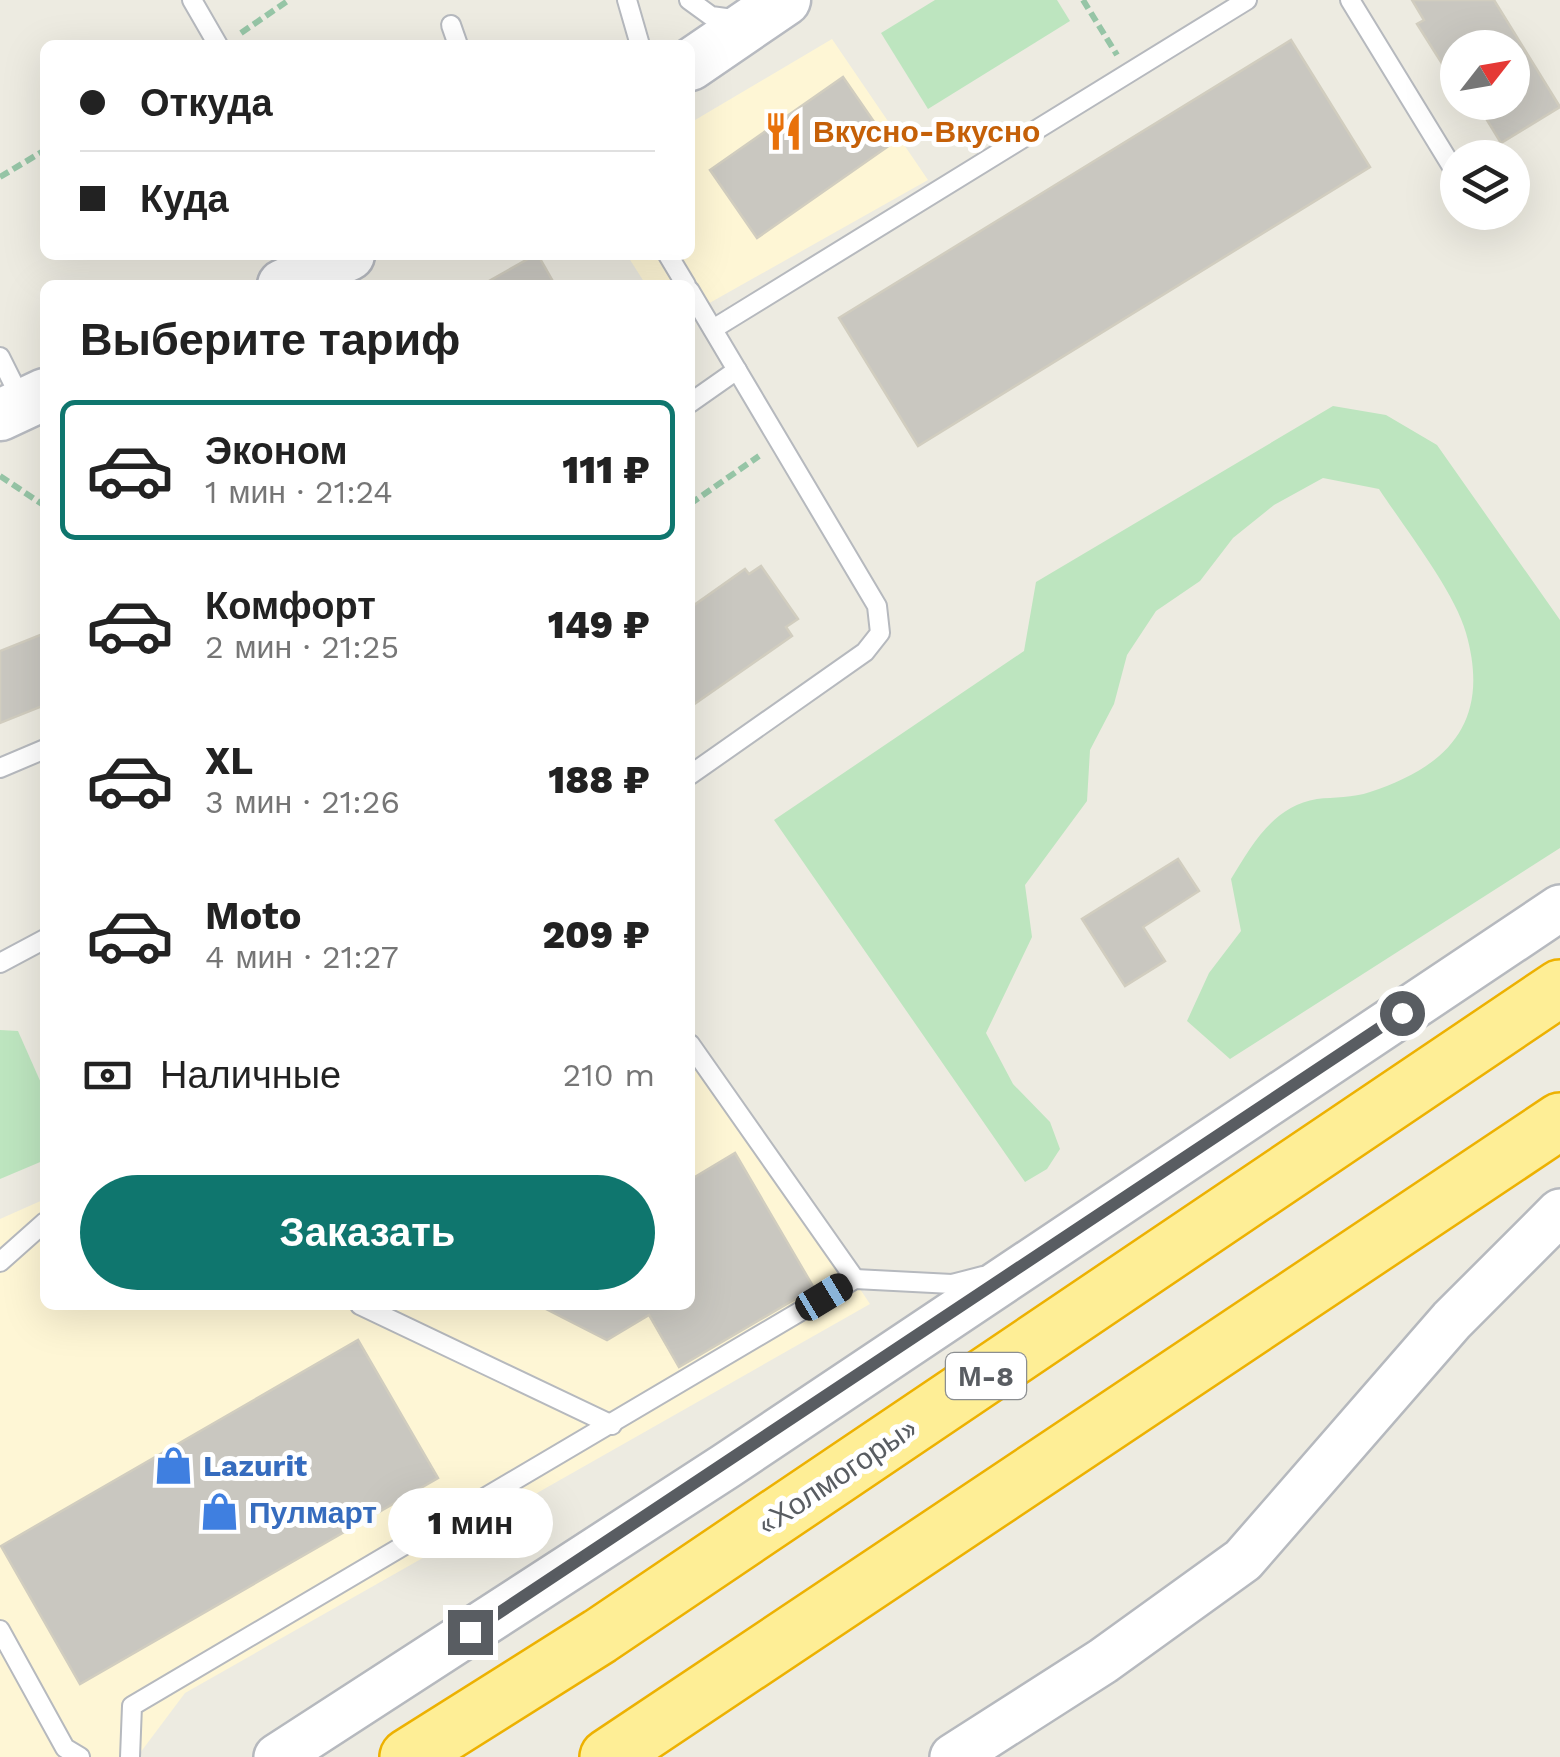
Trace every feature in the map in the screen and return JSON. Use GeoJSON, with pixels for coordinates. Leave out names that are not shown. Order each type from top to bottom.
{"type":"FeatureCollection","features":[{"type":"Feature","properties":{"kind":"highway","name":"«Холмогоры»"},"geometry":{"type":"LineString","coordinates":[[408,1757],[600,1636],[1560,988]]}},
{"type":"Feature","properties":{"kind":"highway"},"geometry":{"type":"LineString","coordinates":[[608,1757],[1560,1120]]}},
{"type":"Feature","properties":{"kind":"main road"},"geometry":{"type":"LineString","coordinates":[[695,62],[770,11]]}},
{"type":"Feature","properties":{"kind":"main road"},"geometry":{"type":"LineString","coordinates":[[293,280],[332,260]]}},
{"type":"Feature","properties":{"kind":"street"},"geometry":{"type":"LineString","coordinates":[[277,1757],[726,1466],[1085,1222],[1560,908]]}},
{"type":"Feature","properties":{"kind":"street"},"geometry":{"type":"LineString","coordinates":[[953,1757],[1103,1661],[1243,1560],[1452,1320],[1560,1212]]}},
{"type":"Feature","properties":{"kind":"lane"},"geometry":{"type":"LineString","coordinates":[[192,0],[215,40]]}},
{"type":"Feature","properties":{"kind":"lane"},"geometry":{"type":"LineString","coordinates":[[628,0],[639,40]]}},
{"type":"Feature","properties":{"kind":"lane"},"geometry":{"type":"LineString","coordinates":[[689,0],[711,16],[770,11]]}},
{"type":"Feature","properties":{"kind":"lane"},"geometry":{"type":"LineString","coordinates":[[713,329],[1247,0]]}},
{"type":"Feature","properties":{"kind":"lane"},"geometry":{"type":"LineString","coordinates":[[1350,0],[1440,147]]}},
{"type":"Feature","properties":{"kind":"lane"},"geometry":{"type":"LineString","coordinates":[[450,25],[456,40]]}},
{"type":"Feature","properties":{"kind":"lane"},"geometry":{"type":"LineString","coordinates":[[695,299],[877,606],[880,633],[865,652],[695,772]]}},
{"type":"Feature","properties":{"kind":"lane"},"geometry":{"type":"LineString","coordinates":[[0,356],[23,404]]}},
{"type":"Feature","properties":{"kind":"lane"},"geometry":{"type":"LineString","coordinates":[[695,399],[737,370]]}},
{"type":"Feature","properties":{"kind":"lane"},"geometry":{"type":"LineString","coordinates":[[0,768],[40,750]]}},
{"type":"Feature","properties":{"kind":"lane"},"geometry":{"type":"LineString","coordinates":[[0,964],[40,943]]}},
{"type":"Feature","properties":{"kind":"lane"},"geometry":{"type":"LineString","coordinates":[[695,1051],[854,1279]]}},
{"type":"Feature","properties":{"kind":"lane"},"geometry":{"type":"LineString","coordinates":[[130,1757],[132,1706],[612,1426],[854,1279],[952,1284],[1010,1269],[1085,1222]]}},
{"type":"Feature","properties":{"kind":"lane"},"geometry":{"type":"LineString","coordinates":[[0,1262],[40,1226]]}},
{"type":"Feature","properties":{"kind":"lane"},"geometry":{"type":"LineString","coordinates":[[370,1310],[612,1426]]}},
{"type":"Feature","properties":{"kind":"lane"},"geometry":{"type":"LineString","coordinates":[[0,1630],[65,1754]]}},
{"type":"Feature","properties":{"kind":"path"},"geometry":{"type":"LineString","coordinates":[[236,36],[289,0]]}},
{"type":"Feature","properties":{"kind":"path"},"geometry":{"type":"LineString","coordinates":[[1083,0],[1128,74]]}},
{"type":"Feature","properties":{"kind":"path"},"geometry":{"type":"LineString","coordinates":[[0,177],[40,153]]}},
{"type":"Feature","properties":{"kind":"path"},"geometry":{"type":"LineString","coordinates":[[695,500],[779,441]]}},
{"type":"Feature","properties":{"kind":"path"},"geometry":{"type":"LineString","coordinates":[[0,476],[40,503]]}},
{"type":"Feature","properties":{"kind":"shaded area"},"geometry":{"type":"Polygon","coordinates":[[[832,39],[928,180],[695,311],[695,280],[643,280],[630,260],[695,260],[695,120],[832,39]]]}},
{"type":"Feature","properties":{"kind":"shaded area"},"geometry":{"type":"Polygon","coordinates":[[[695,1042],[870,1304],[185,1693],[137,1757],[0,1757],[0,1219],[40,1201],[40,1310],[695,1310],[695,1042]]]}},
{"type":"Feature","properties":{"kind":"green space"},"geometry":{"type":"Polygon","coordinates":[[[935,0],[1057,0],[1070,21],[928,109],[881,33],[935,0]]]}},
{"type":"Feature","properties":{"kind":"green space"},"geometry":{"type":"Polygon","coordinates":[[[1333,406],[1386,415],[1437,445],[1560,620],[1560,848],[1230,1059],[1187,1021],[1209,973],[1241,931],[1231,879],[1265,829],[1302,803],[1364,794],[1422,768],[1457,735],[1468,715],[1473,691],[1472,664],[1460,617],[1440,579],[1379,489],[1323,478],[1274,505],[1233,538],[1200,581],[1156,611],[1127,655],[1114,704],[1090,750],[1087,801],[1025,885],[1032,937],[986,1033],[1013,1084],[1050,1122],[1060,1149],[1047,1169],[1025,1182],[774,820],[1024,651],[1036,582],[1333,406]]]}},
{"type":"Feature","properties":{"kind":"green space"},"geometry":{"type":"Polygon","coordinates":[[[0,1030],[18,1031],[40,1081],[40,1162],[0,1179],[0,1030]]]}},
{"type":"Feature","properties":{"kind":"building"},"geometry":{"type":"Polygon","coordinates":[[[1412,0],[1494,0],[1513,30],[1440,30],[1440,60],[1417,24],[1424,20],[1412,0]]]}},
{"type":"Feature","properties":{"kind":"building"},"geometry":{"type":"Polygon","coordinates":[[[1291,40],[1370,167],[918,446],[839,318],[1291,40]]]}},
{"type":"Feature","properties":{"kind":"building"},"geometry":{"type":"Polygon","coordinates":[[[1530,58],[1560,107],[1506,140],[1499,140],[1487,120],[1530,120],[1530,58]]]}},
{"type":"Feature","properties":{"kind":"building"},"geometry":{"type":"Polygon","coordinates":[[[843,77],[890,145],[757,238],[710,170],[843,77]]]}},
{"type":"Feature","properties":{"kind":"building"},"geometry":{"type":"Polygon","coordinates":[[[526,260],[541,260],[552,280],[491,280],[526,260]]]}},
{"type":"Feature","properties":{"kind":"building"},"geometry":{"type":"Polygon","coordinates":[[[761,566],[798,619],[786,627],[792,636],[695,704],[695,604],[745,569],[749,574],[761,566]]]}},
{"type":"Feature","properties":{"kind":"building"},"geometry":{"type":"Polygon","coordinates":[[[40,635],[40,707],[0,723],[0,651],[40,635]]]}},
{"type":"Feature","properties":{"kind":"building"},"geometry":{"type":"Polygon","coordinates":[[[1178,859],[1199,891],[1143,927],[1165,961],[1125,986],[1082,919],[1178,859]]]}},
{"type":"Feature","properties":{"kind":"building"},"geometry":{"type":"Polygon","coordinates":[[[735,1153],[814,1288],[679,1367],[649,1315],[607,1340],[548,1310],[695,1310],[695,1177],[735,1153]]]}},
{"type":"Feature","properties":{"kind":"building","name":"Пулмарт"},"geometry":{"type":"Polygon","coordinates":[[[358,1340],[438,1478],[80,1684],[1,1546],[358,1340]]]}},
{"type":"Feature","properties":{"kind":"place","name":"Вкусно-Вкусно"},"geometry":{"type":"Point","coordinates":[783,131]}},
{"type":"Feature","properties":{"kind":"place","name":"Lazurit"},"geometry":{"type":"Point","coordinates":[173,1465]}},
{"type":"Feature","properties":{"kind":"place","name":"Пулмарт"},"geometry":{"type":"Point","coordinates":[219,1512]}},
{"type":"Feature","properties":{"kind":"route"},"geometry":{"type":"LineString","coordinates":[[470,1632],[726,1466],[1402,1013]]}}]}
